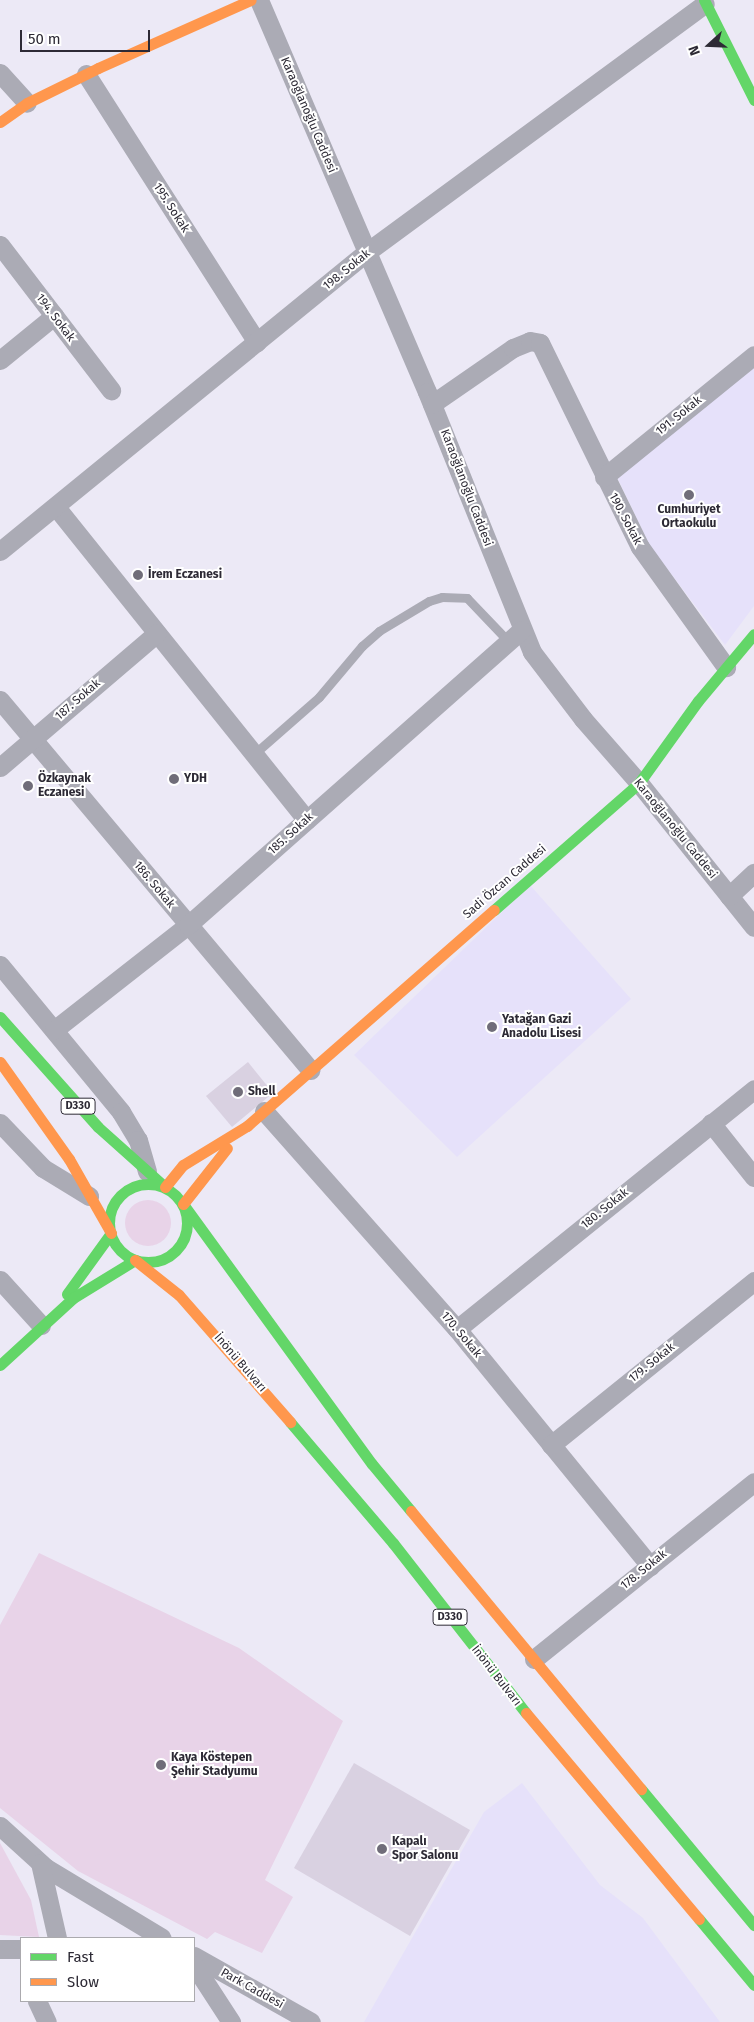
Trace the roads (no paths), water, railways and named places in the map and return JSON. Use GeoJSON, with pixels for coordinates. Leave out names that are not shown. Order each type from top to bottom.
{"type":"FeatureCollection","features":[{"type":"Feature","properties":{"kind":"main road"},"geometry":{"type":"LineString","coordinates":[[0,122],[27,103],[86,74],[250,1]]}},
{"type":"Feature","properties":{"kind":"main road"},"geometry":{"type":"LineString","coordinates":[[704,2],[754,100]]}},
{"type":"Feature","properties":{"kind":"main road","name":"Sadi Özcan Caddesi"},"geometry":{"type":"LineString","coordinates":[[183,1204],[204,1174],[247,1126],[639,783],[698,701],[754,634]]}},
{"type":"Feature","properties":{"kind":"main road","name":"D330"},"geometry":{"type":"LineString","coordinates":[[0,1016],[98,1128],[165,1187]]}},
{"type":"Feature","properties":{"kind":"main road","name":"D330"},"geometry":{"type":"LineString","coordinates":[[0,1062],[48,1127],[92,1198],[110,1233]]}},
{"type":"Feature","properties":{"kind":"main road","name":"Sadi Özcan Caddesi"},"geometry":{"type":"LineString","coordinates":[[165,1187],[170,1177],[183,1166],[247,1126]]}},
{"type":"Feature","properties":{"kind":"main road"},"geometry":{"type":"LineString","coordinates":[[41,1325],[110,1233],[112,1208],[123,1193],[140,1184],[165,1187],[183,1204],[372,1464],[754,1925]]}},
{"type":"Feature","properties":{"kind":"main road"},"geometry":{"type":"LineString","coordinates":[[0,1365],[41,1325],[93,1283],[135,1260],[159,1261],[178,1248],[187,1227],[183,1204]]}},
{"type":"Feature","properties":{"kind":"main road"},"geometry":{"type":"LineString","coordinates":[[110,1233],[120,1249],[135,1260]]}},
{"type":"Feature","properties":{"kind":"main road","name":"İnönü Bulvarı"},"geometry":{"type":"LineString","coordinates":[[135,1260],[179,1295],[311,1445],[393,1544],[508,1692],[754,1985]]}},
{"type":"Feature","properties":{"kind":"street","name":"Karaoğlanoğlu Caddesi"},"geometry":{"type":"LineString","coordinates":[[250,1],[367,252],[432,404],[515,636],[639,783],[754,927]]}},
{"type":"Feature","properties":{"kind":"street","name":"198. Sokak"},"geometry":{"type":"LineString","coordinates":[[0,551],[367,252],[704,2]]}},
{"type":"Feature","properties":{"kind":"street"},"geometry":{"type":"LineString","coordinates":[[0,73],[27,103]]}},
{"type":"Feature","properties":{"kind":"street","name":"195. Sokak"},"geometry":{"type":"LineString","coordinates":[[86,74],[257,342]]}},
{"type":"Feature","properties":{"kind":"street","name":"194. Sokak"},"geometry":{"type":"LineString","coordinates":[[0,245],[111,390]]}},
{"type":"Feature","properties":{"kind":"street"},"geometry":{"type":"LineString","coordinates":[[0,360],[54,316]]}},
{"type":"Feature","properties":{"kind":"street","name":"190. Sokak"},"geometry":{"type":"LineString","coordinates":[[432,404],[519,344],[536,341],[548,356],[604,477],[640,547],[726,667]]}},
{"type":"Feature","properties":{"kind":"street","name":"191. Sokak"},"geometry":{"type":"LineString","coordinates":[[604,477],[754,354]]}},
{"type":"Feature","properties":{"kind":"street"},"geometry":{"type":"LineString","coordinates":[[56,507],[307,820]]}},
{"type":"Feature","properties":{"kind":"street","name":"187. Sokak"},"geometry":{"type":"LineString","coordinates":[[0,767],[157,633]]}},
{"type":"Feature","properties":{"kind":"street","name":"185. Sokak"},"geometry":{"type":"LineString","coordinates":[[54,1030],[188,925],[515,636]]}},
{"type":"Feature","properties":{"kind":"street","name":"186. Sokak"},"geometry":{"type":"LineString","coordinates":[[0,700],[310,1070]]}},
{"type":"Feature","properties":{"kind":"street"},"geometry":{"type":"LineString","coordinates":[[729,896],[754,873]]}},
{"type":"Feature","properties":{"kind":"street"},"geometry":{"type":"LineString","coordinates":[[0,965],[132,1127],[147,1173]]}},
{"type":"Feature","properties":{"kind":"street","name":"180. Sokak"},"geometry":{"type":"LineString","coordinates":[[457,1329],[754,1089]]}},
{"type":"Feature","properties":{"kind":"street","name":"170. Sokak"},"geometry":{"type":"LineString","coordinates":[[264,1111],[457,1329],[650,1566]]}},
{"type":"Feature","properties":{"kind":"street"},"geometry":{"type":"LineString","coordinates":[[0,1123],[43,1168],[92,1198]]}},
{"type":"Feature","properties":{"kind":"street"},"geometry":{"type":"LineString","coordinates":[[711,1123],[754,1177]]}},
{"type":"Feature","properties":{"kind":"street"},"geometry":{"type":"LineString","coordinates":[[0,1280],[41,1325]]}},
{"type":"Feature","properties":{"kind":"street","name":"179. Sokak"},"geometry":{"type":"LineString","coordinates":[[551,1445],[754,1281]]}},
{"type":"Feature","properties":{"kind":"street","name":"178. Sokak"},"geometry":{"type":"LineString","coordinates":[[534,1659],[754,1482]]}},
{"type":"Feature","properties":{"kind":"street"},"geometry":{"type":"LineString","coordinates":[[0,1826],[40,1863],[160,1937]]}},
{"type":"Feature","properties":{"kind":"street"},"geometry":{"type":"LineString","coordinates":[[40,1863],[57,1937]]}},
{"type":"Feature","properties":{"kind":"street"},"geometry":{"type":"LineString","coordinates":[[0,1949],[20,1949]]}},
{"type":"Feature","properties":{"kind":"street","name":"Park Caddesi"},"geometry":{"type":"LineString","coordinates":[[195,1957],[311,2022]]}},
{"type":"Feature","properties":{"kind":"street"},"geometry":{"type":"LineString","coordinates":[[195,1967],[231,2022]]}},
{"type":"Feature","properties":{"kind":"street"},"geometry":{"type":"LineString","coordinates":[[37,2002],[47,2022]]}},
{"type":"Feature","properties":{"kind":"lane"},"geometry":{"type":"LineString","coordinates":[[254,754],[319,697],[362,646],[393,622],[429,601],[442,596],[467,598],[515,636]]}},
{"type":"Feature","properties":{"kind":"place","name":"Cumhuriyet Ortaokulu"},"geometry":{"type":"Point","coordinates":[689,495]}},
{"type":"Feature","properties":{"kind":"place","name":"İrem Eczanesi"},"geometry":{"type":"Point","coordinates":[138,575]}},
{"type":"Feature","properties":{"kind":"place","name":"YDH"},"geometry":{"type":"Point","coordinates":[174,779]}},
{"type":"Feature","properties":{"kind":"place","name":"Özkaynak Eczanesi"},"geometry":{"type":"Point","coordinates":[28,786]}},
{"type":"Feature","properties":{"kind":"place","name":"Yatağan Gazi Anadolu Lisesi"},"geometry":{"type":"Point","coordinates":[492,1027]}},
{"type":"Feature","properties":{"kind":"place","name":"Shell"},"geometry":{"type":"Point","coordinates":[238,1092]}},
{"type":"Feature","properties":{"kind":"place","name":"Kaya Köstepen Şehir Stadyumu"},"geometry":{"type":"Point","coordinates":[161,1765]}},
{"type":"Feature","properties":{"kind":"place","name":"Kapalı Spor Salonu"},"geometry":{"type":"Point","coordinates":[382,1849]}}]}
